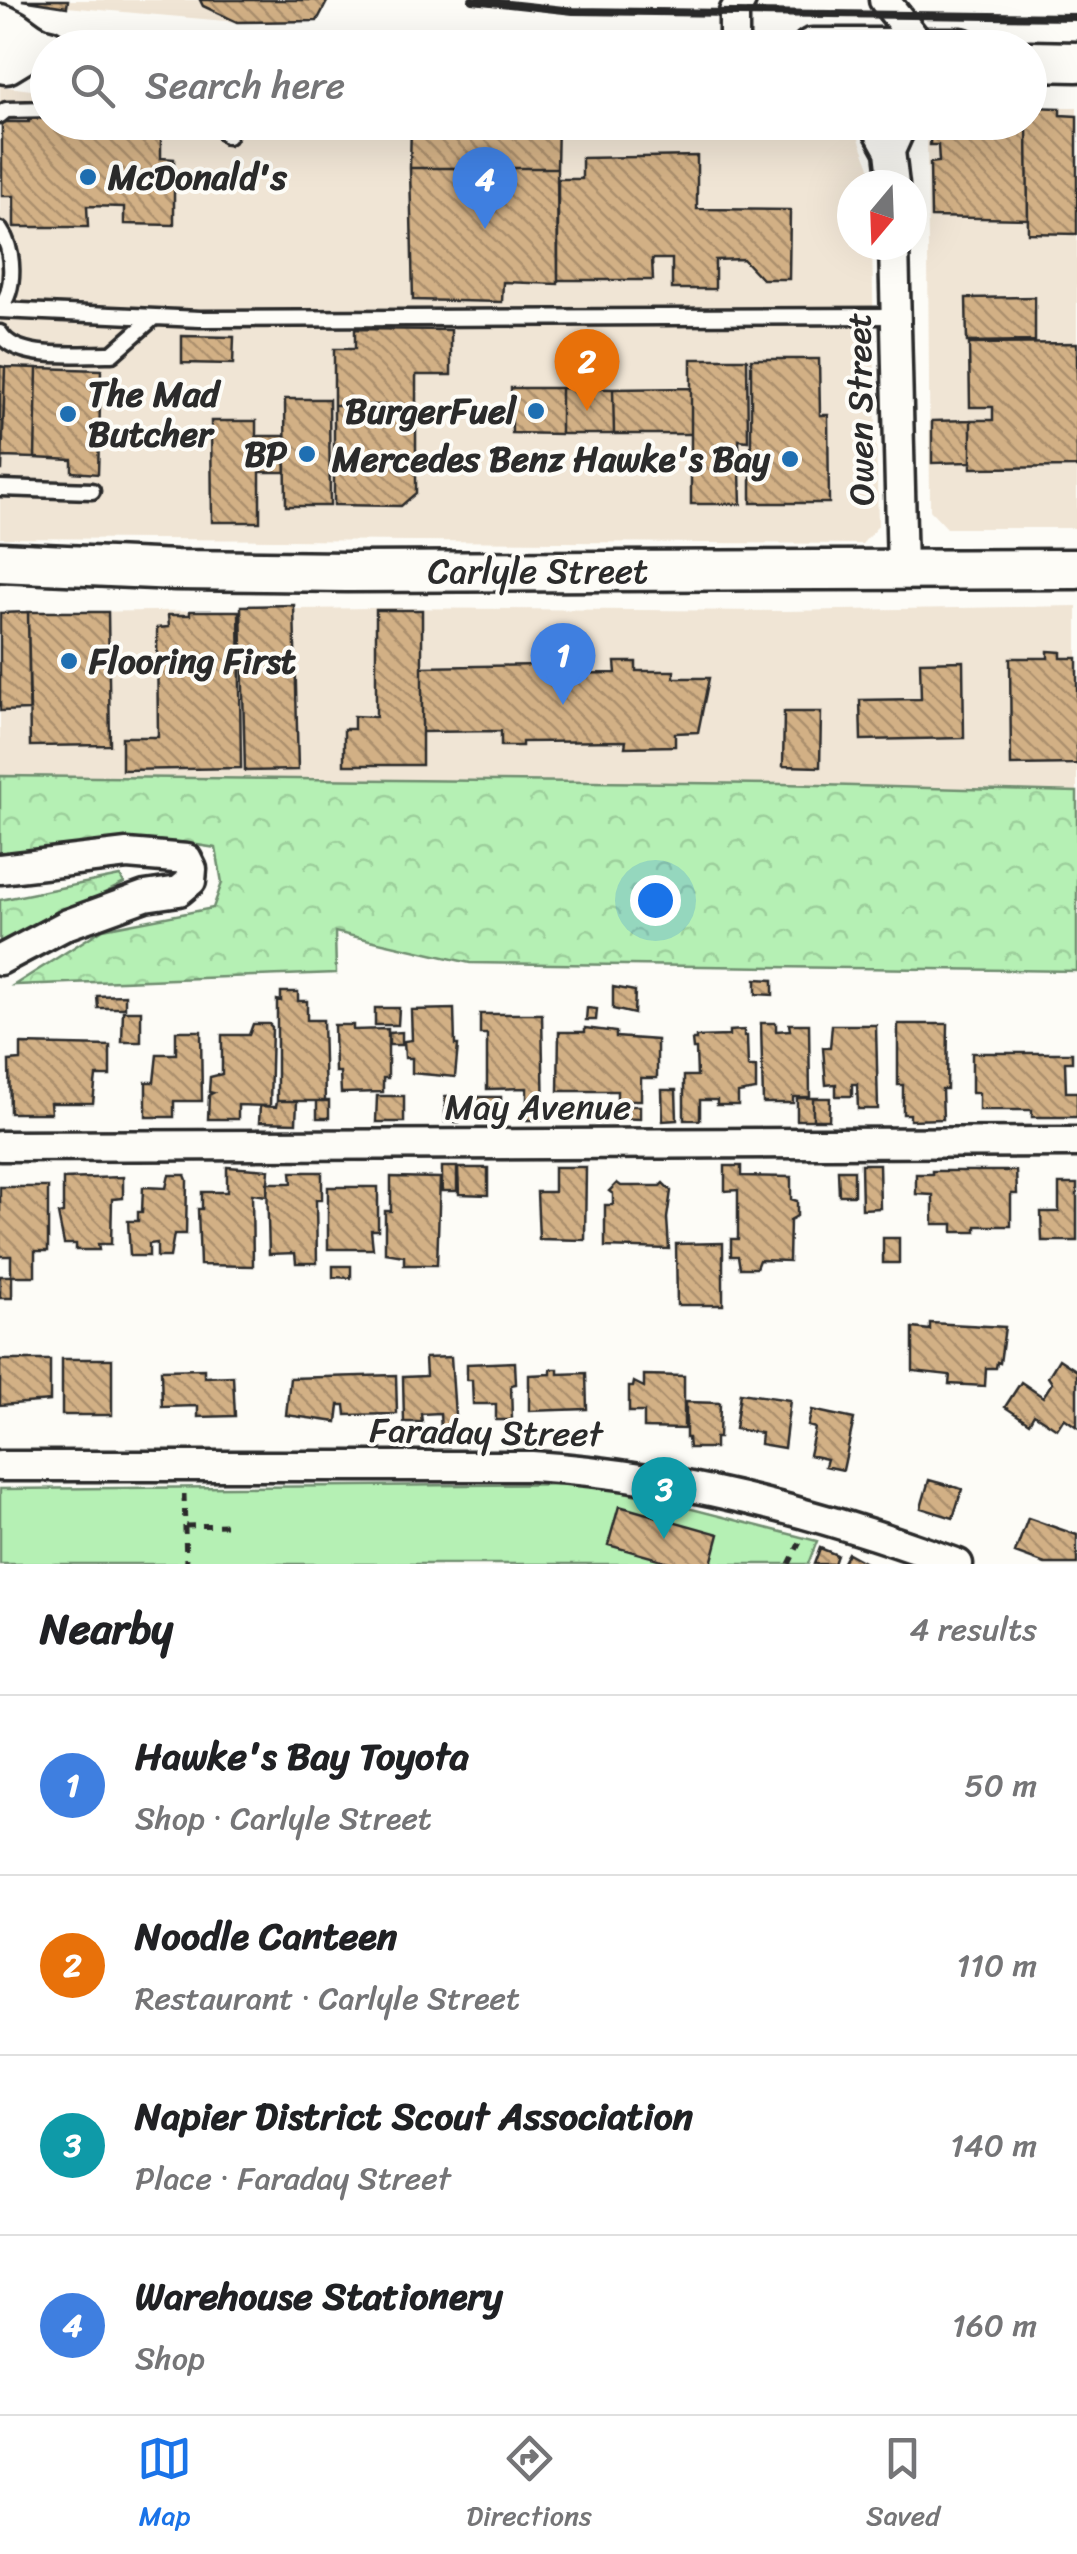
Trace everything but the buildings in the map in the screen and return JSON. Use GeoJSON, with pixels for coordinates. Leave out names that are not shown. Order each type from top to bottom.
{"type":"FeatureCollection","features":[{"type":"Feature","properties":{"kind":"main road"},"geometry":{"type":"LineString","coordinates":[[0,24],[14,27],[27,53]]}},
{"type":"Feature","properties":{"kind":"main road"},"geometry":{"type":"LineString","coordinates":[[1047,61],[1077,62]]}},
{"type":"Feature","properties":{"kind":"main road","name":"Carlyle Street"},"geometry":{"type":"LineString","coordinates":[[0,562],[309,572],[1077,569]]}},
{"type":"Feature","properties":{"kind":"street"},"geometry":{"type":"LineString","coordinates":[[734,30],[734,12],[740,0]]}},
{"type":"Feature","properties":{"kind":"street"},"geometry":{"type":"LineString","coordinates":[[884,0],[908,30]]}},
{"type":"Feature","properties":{"kind":"street"},"geometry":{"type":"LineString","coordinates":[[884,140],[892,170]]}},
{"type":"Feature","properties":{"kind":"street"},"geometry":{"type":"LineString","coordinates":[[890,151],[895,140]]}},
{"type":"Feature","properties":{"kind":"street","name":"Owen Street"},"geometry":{"type":"LineString","coordinates":[[894,260],[902,570]]}},
{"type":"Feature","properties":{"kind":"street"},"geometry":{"type":"LineString","coordinates":[[0,869],[127,854],[187,859],[192,869],[191,881],[178,891],[145,896],[68,924],[0,960]]}},
{"type":"Feature","properties":{"kind":"street","name":"May Avenue"},"geometry":{"type":"LineString","coordinates":[[0,1146],[1077,1142]]}},
{"type":"Feature","properties":{"kind":"street","name":"Faraday Street"},"geometry":{"type":"LineString","coordinates":[[0,1466],[532,1466],[613,1472],[835,1520],[958,1564]]}},
{"type":"Feature","properties":{"kind":"lane"},"geometry":{"type":"LineString","coordinates":[[0,115],[6,110],[30,109]]}},
{"type":"Feature","properties":{"kind":"lane"},"geometry":{"type":"LineString","coordinates":[[0,230],[10,249],[9,298],[0,309]]}},
{"type":"Feature","properties":{"kind":"lane"},"geometry":{"type":"LineString","coordinates":[[0,309],[153,318],[895,316]]}},
{"type":"Feature","properties":{"kind":"lane"},"geometry":{"type":"LineString","coordinates":[[0,333],[6,343],[30,352],[112,354],[153,318]]}},
{"type":"Feature","properties":{"kind":"lane"},"geometry":{"type":"LineString","coordinates":[[0,488],[92,491]]}},
{"type":"Feature","properties":{"kind":"path"},"geometry":{"type":"LineString","coordinates":[[183,1466],[186,1564]]}},
{"type":"Feature","properties":{"kind":"path"},"geometry":{"type":"LineString","coordinates":[[186,1526],[227,1526]]}},
{"type":"Feature","properties":{"kind":"path"},"geometry":{"type":"LineString","coordinates":[[789,1564],[804,1533]]}},
{"type":"Feature","properties":{"kind":"shaded area"},"geometry":{"type":"Polygon","coordinates":[[[22,0],[328,0],[317,21],[237,22],[22,0]]]}},
{"type":"Feature","properties":{"kind":"shaded area"},"geometry":{"type":"Polygon","coordinates":[[[0,86],[30,90],[30,140],[860,140],[871,170],[837,170],[837,260],[872,260],[878,526],[862,544],[0,538],[0,86]]]}},
{"type":"Feature","properties":{"kind":"shaded area"},"geometry":{"type":"Polygon","coordinates":[[[1047,107],[1077,107],[1077,528],[947,528],[930,510],[927,140],[1047,140],[1047,107]]]}},
{"type":"Feature","properties":{"kind":"shaded area"},"geometry":{"type":"Polygon","coordinates":[[[1077,606],[1077,792],[782,784],[0,776],[0,613],[374,608],[785,611],[1077,606]]]}},
{"type":"Feature","properties":{"kind":"green space"},"geometry":{"type":"Polygon","coordinates":[[[0,776],[782,784],[1077,792],[1077,971],[470,963],[335,932],[336,973],[14,985],[103,929],[213,908],[222,883],[216,848],[189,844],[108,842],[0,854],[0,776]]]}},
{"type":"Feature","properties":{"kind":"green space"},"geometry":{"type":"Polygon","coordinates":[[[120,876],[124,883],[0,946],[0,900],[120,876]]]}},
{"type":"Feature","properties":{"kind":"green space"},"geometry":{"type":"Polygon","coordinates":[[[594,1484],[817,1541],[808,1564],[0,1564],[0,1489],[594,1484]]]}},
{"type":"Feature","properties":{"kind":"railway"},"geometry":{"type":"LineString","coordinates":[[472,0],[573,11],[1077,17]]}},
{"type":"Feature","properties":{"kind":"place","name":"McDonald's"},"geometry":{"type":"Point","coordinates":[88,177]}},
{"type":"Feature","properties":{"kind":"place","name":"Warehouse Stationery"},"geometry":{"type":"Point","coordinates":[485,229]}},
{"type":"Feature","properties":{"kind":"place","name":"BurgerFuel"},"geometry":{"type":"Point","coordinates":[536,411]}},
{"type":"Feature","properties":{"kind":"place","name":"Noodle Canteen"},"geometry":{"type":"Point","coordinates":[587,411]}},
{"type":"Feature","properties":{"kind":"place","name":"The Mad Butcher"},"geometry":{"type":"Point","coordinates":[68,414]}},
{"type":"Feature","properties":{"kind":"place","name":"BP"},"geometry":{"type":"Point","coordinates":[307,454]}},
{"type":"Feature","properties":{"kind":"place","name":"Mercedes Benz Hawke's Bay"},"geometry":{"type":"Point","coordinates":[790,459]}},
{"type":"Feature","properties":{"kind":"place","name":"Flooring First"},"geometry":{"type":"Point","coordinates":[69,661]}},
{"type":"Feature","properties":{"kind":"place","name":"Hawke's Bay Toyota"},"geometry":{"type":"Point","coordinates":[563,705]}},
{"type":"Feature","properties":{"kind":"place","name":"Napier District Scout Association"},"geometry":{"type":"Point","coordinates":[664,1539]}}]}
